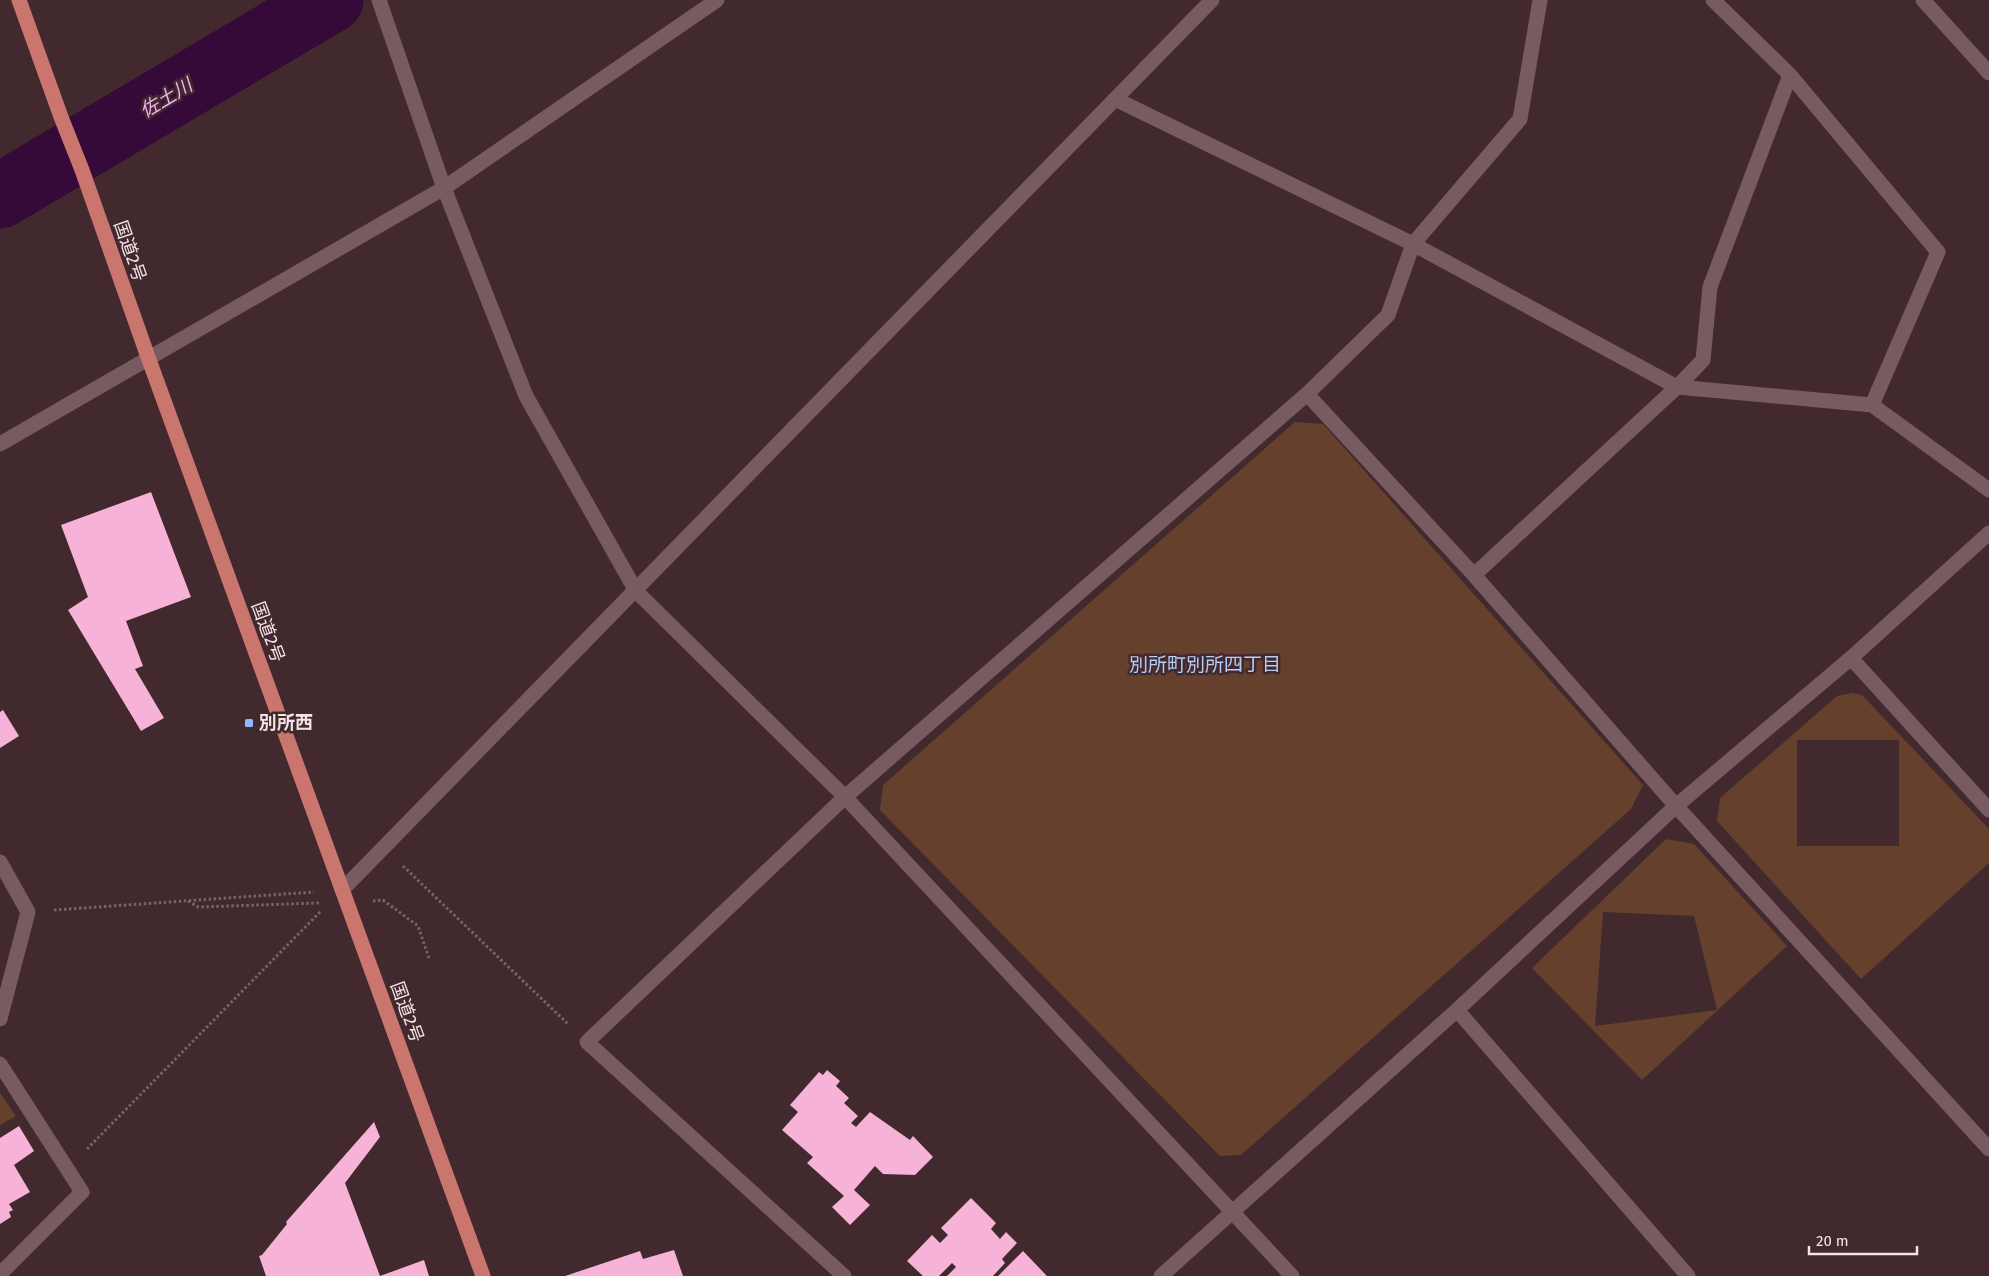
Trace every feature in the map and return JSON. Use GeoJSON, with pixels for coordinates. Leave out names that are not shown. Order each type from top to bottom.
{"type":"FeatureCollection","features":[{"type":"Feature","properties":{"kind":"highway","name":"国道2号"},"geometry":{"type":"LineString","coordinates":[[19,0],[483,1276]]}},
{"type":"Feature","properties":{"kind":"street"},"geometry":{"type":"LineString","coordinates":[[379,0],[444,188],[526,396],[636,591],[845,797],[1292,1276]]}},
{"type":"Feature","properties":{"kind":"street"},"geometry":{"type":"LineString","coordinates":[[0,444],[444,188],[717,0]]}},
{"type":"Feature","properties":{"kind":"street"},"geometry":{"type":"LineString","coordinates":[[342,890],[1212,0]]}},
{"type":"Feature","properties":{"kind":"street"},"geometry":{"type":"LineString","coordinates":[[844,1276],[587,1042],[845,797],[1306,394],[1388,315],[1413,244],[1520,119],[1540,0]]}},
{"type":"Feature","properties":{"kind":"street"},"geometry":{"type":"LineString","coordinates":[[1714,0],[1790,75],[1938,252],[1872,405]]}},
{"type":"Feature","properties":{"kind":"street"},"geometry":{"type":"LineString","coordinates":[[1922,0],[1989,73]]}},
{"type":"Feature","properties":{"kind":"street"},"geometry":{"type":"LineString","coordinates":[[1474,575],[1703,360],[1710,287],[1790,75]]}},
{"type":"Feature","properties":{"kind":"street"},"geometry":{"type":"LineString","coordinates":[[1114,99],[1413,244],[1677,386],[1872,405],[1989,490]]}},
{"type":"Feature","properties":{"kind":"street"},"geometry":{"type":"LineString","coordinates":[[1306,394],[1474,575],[1676,806],[1989,1149]]}},
{"type":"Feature","properties":{"kind":"street"},"geometry":{"type":"LineString","coordinates":[[1161,1276],[1457,1010],[1676,806],[1851,658],[1989,532]]}},
{"type":"Feature","properties":{"kind":"street"},"geometry":{"type":"LineString","coordinates":[[1851,658],[1989,810]]}},
{"type":"Feature","properties":{"kind":"street"},"geometry":{"type":"LineString","coordinates":[[0,862],[28,912],[0,1019]]}},
{"type":"Feature","properties":{"kind":"street"},"geometry":{"type":"LineString","coordinates":[[1457,1010],[1688,1276]]}},
{"type":"Feature","properties":{"kind":"street"},"geometry":{"type":"LineString","coordinates":[[0,1064],[82,1192],[0,1274]]}},
{"type":"Feature","properties":{"kind":"path"},"geometry":{"type":"LineString","coordinates":[[384,848],[587,1042]]}},
{"type":"Feature","properties":{"kind":"path"},"geometry":{"type":"LineString","coordinates":[[28,912],[342,890]]}},
{"type":"Feature","properties":{"kind":"path"},"geometry":{"type":"LineString","coordinates":[[67,1169],[342,890]]}},
{"type":"Feature","properties":{"kind":"path"},"geometry":{"type":"LineString","coordinates":[[187,900],[198,907],[260,906]]}},
{"type":"Feature","properties":{"kind":"path"},"geometry":{"type":"LineString","coordinates":[[383,900],[418,926],[429,958]]}},
{"type":"Feature","properties":{"kind":"shaded area"},"geometry":{"type":"Polygon","coordinates":[[[1295,422],[1323,424],[1643,785],[1631,809],[1241,1155],[1220,1156],[880,810],[883,785],[1295,422]]]}},
{"type":"Feature","properties":{"kind":"shaded area"},"geometry":{"type":"Polygon","coordinates":[[[1852,693],[1862,695],[1989,829],[1989,863],[1861,979],[1717,821],[1720,798],[1837,696],[1852,693]],[[1797,740],[1797,846],[1899,846],[1899,740],[1797,740]]]}},
{"type":"Feature","properties":{"kind":"shaded area"},"geometry":{"type":"Polygon","coordinates":[[[1666,839],[1694,844],[1787,946],[1642,1080],[1532,968],[1666,839]],[[1603,912],[1595,1026],[1717,1010],[1694,916],[1603,912]]]}},
{"type":"Feature","properties":{"kind":"shaded area"},"geometry":{"type":"Polygon","coordinates":[[[0,1093],[16,1116],[0,1125],[0,1093]]]}},
{"type":"Feature","properties":{"kind":"building"},"geometry":{"type":"Polygon","coordinates":[[[151,492],[191,597],[126,621],[143,666],[135,669],[164,718],[141,731],[68,610],[88,597],[61,525],[151,492]]]}},
{"type":"Feature","properties":{"kind":"building"},"geometry":{"type":"Polygon","coordinates":[[[3,710],[19,736],[0,748],[0,712],[3,710]]]}},
{"type":"Feature","properties":{"kind":"building"},"geometry":{"type":"Polygon","coordinates":[[[827,1070],[840,1081],[836,1086],[849,1098],[844,1103],[858,1116],[851,1123],[856,1127],[870,1112],[910,1140],[913,1136],[933,1157],[915,1175],[883,1174],[875,1166],[854,1190],[870,1205],[850,1225],[832,1207],[844,1196],[807,1163],[813,1157],[782,1130],[798,1112],[790,1105],[819,1072],[823,1075],[827,1070]]]}},
{"type":"Feature","properties":{"kind":"building"},"geometry":{"type":"Polygon","coordinates":[[[374,1122],[380,1137],[345,1183],[380,1276],[266,1276],[259,1256],[262,1255],[287,1224],[286,1222],[374,1122]]]}},
{"type":"Feature","properties":{"kind":"building"},"geometry":{"type":"Polygon","coordinates":[[[19,1126],[34,1151],[14,1165],[30,1192],[9,1204],[13,1210],[9,1212],[11,1217],[0,1224],[0,1138],[19,1126]]]}},
{"type":"Feature","properties":{"kind":"building"},"geometry":{"type":"Polygon","coordinates":[[[971,1198],[996,1223],[991,1229],[1000,1239],[1006,1232],[1017,1243],[1002,1259],[1005,1263],[993,1276],[947,1276],[956,1267],[952,1263],[939,1276],[923,1276],[907,1261],[932,1235],[940,1243],[948,1235],[941,1228],[971,1198]]]}},
{"type":"Feature","properties":{"kind":"building"},"geometry":{"type":"Polygon","coordinates":[[[674,1250],[683,1276],[565,1276],[640,1251],[643,1259],[674,1250]]]}},
{"type":"Feature","properties":{"kind":"building"},"geometry":{"type":"Polygon","coordinates":[[[1023,1251],[1047,1276],[998,1276],[1023,1251]]]}},
{"type":"Feature","properties":{"kind":"building"},"geometry":{"type":"Polygon","coordinates":[[[424,1260],[429,1276],[380,1276],[424,1260]]]}},
{"type":"Feature","properties":{"kind":"waterway","name":"佐土川"},"geometry":{"type":"LineString","coordinates":[[0,196],[331,0]]}},
{"type":"Feature","properties":{"kind":"place","name":"別所西"},"geometry":{"type":"Point","coordinates":[249,723]}},
{"type":"Feature","properties":{"kind":"district","name":"別所町別所四丁目"},"geometry":{"type":"Point","coordinates":[1205,664]}}]}
